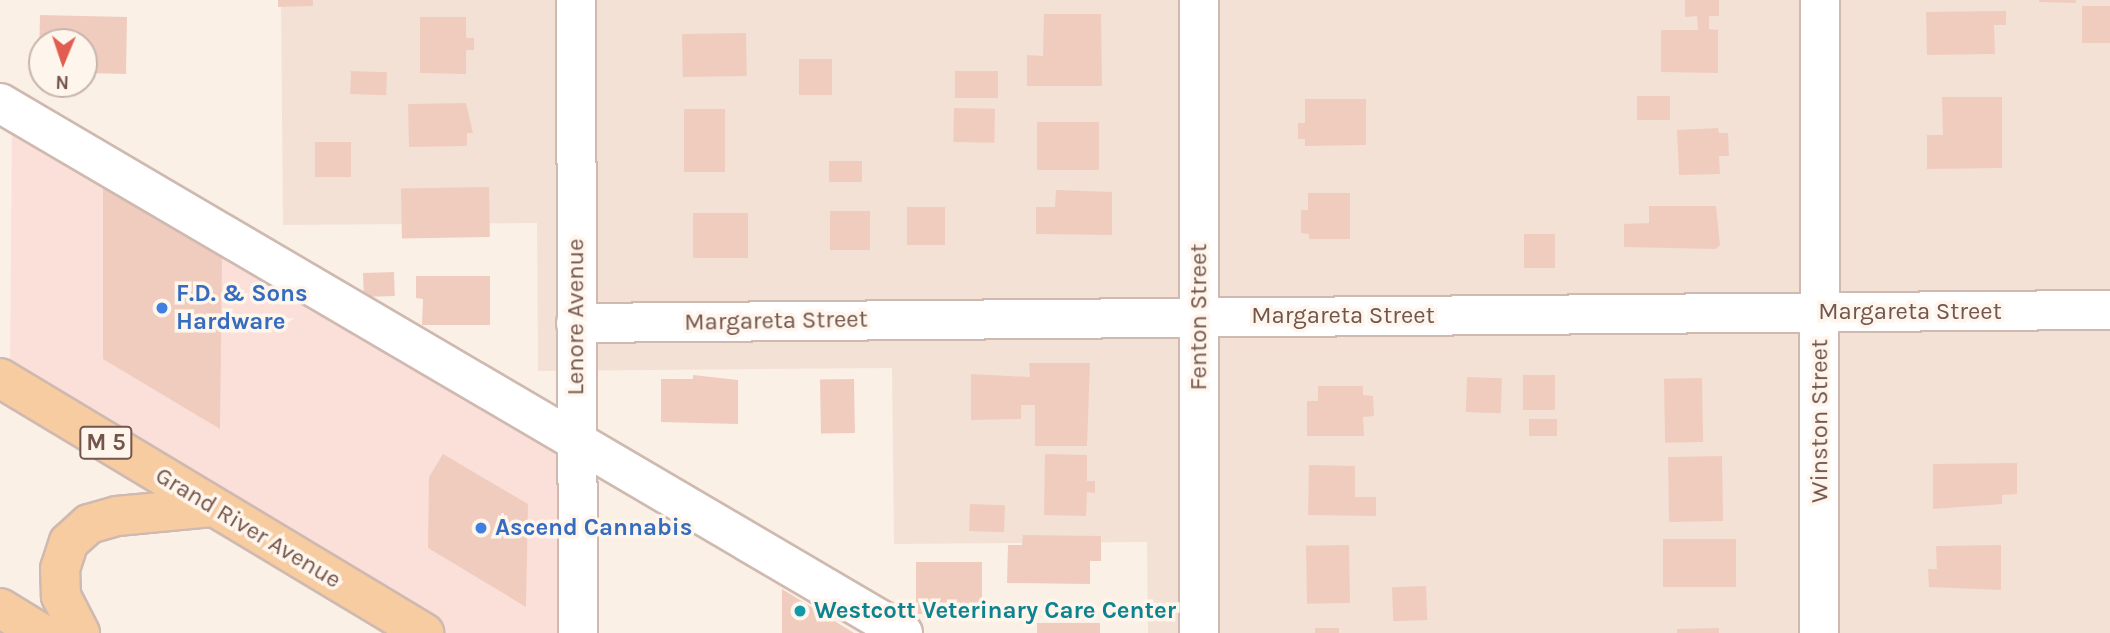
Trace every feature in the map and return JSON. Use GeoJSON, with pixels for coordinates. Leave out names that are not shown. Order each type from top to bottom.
{"type":"FeatureCollection","features":[{"type":"Feature","properties":{"kind":"main road","name":"Grand River Avenue"},"geometry":{"type":"LineString","coordinates":[[0,378],[424,633]]}},
{"type":"Feature","properties":{"kind":"main road"},"geometry":{"type":"LineString","coordinates":[[80,633],[61,596],[60,569],[69,542],[89,524],[117,516],[212,507]]}},
{"type":"Feature","properties":{"kind":"street","name":"Lenore Avenue"},"geometry":{"type":"LineString","coordinates":[[576,0],[578,633]]}},
{"type":"Feature","properties":{"kind":"street","name":"Fenton Street"},"geometry":{"type":"LineString","coordinates":[[1199,0],[1199,633]]}},
{"type":"Feature","properties":{"kind":"street","name":"Winston Street"},"geometry":{"type":"LineString","coordinates":[[1819,633],[1820,0]]}},
{"type":"Feature","properties":{"kind":"street"},"geometry":{"type":"LineString","coordinates":[[0,103],[903,633]]}},
{"type":"Feature","properties":{"kind":"street","name":"Margareta Street"},"geometry":{"type":"LineString","coordinates":[[576,323],[2110,310]]}},
{"type":"Feature","properties":{"kind":"shaded area"},"geometry":{"type":"Polygon","coordinates":[[[281,0],[2110,0],[2110,633],[1148,633],[1147,542],[894,544],[892,368],[538,371],[537,223],[283,225],[281,0]]]}},
{"type":"Feature","properties":{"kind":"shaded area"},"geometry":{"type":"Polygon","coordinates":[[[12,118],[568,446],[572,633],[432,633],[10,371],[12,118]]]}},
{"type":"Feature","properties":{"kind":"building"},"geometry":{"type":"Polygon","coordinates":[[[278,0],[313,0],[313,6],[278,7],[278,0]]]}},
{"type":"Feature","properties":{"kind":"building"},"geometry":{"type":"Polygon","coordinates":[[[1685,0],[1719,0],[1719,16],[1709,16],[1709,29],[1718,30],[1718,73],[1661,72],[1661,30],[1698,30],[1697,16],[1685,17],[1685,0]]]}},
{"type":"Feature","properties":{"kind":"building"},"geometry":{"type":"Polygon","coordinates":[[[2076,0],[2076,3],[2039,2],[2076,0]]]}},
{"type":"Feature","properties":{"kind":"building"},"geometry":{"type":"Polygon","coordinates":[[[2082,6],[2110,6],[2110,43],[2082,43],[2082,6]]]}},
{"type":"Feature","properties":{"kind":"building"},"geometry":{"type":"Polygon","coordinates":[[[2006,11],[2006,25],[1994,25],[1995,54],[1927,55],[1926,12],[2006,11]]]}},
{"type":"Feature","properties":{"kind":"building"},"geometry":{"type":"Polygon","coordinates":[[[1044,14],[1101,14],[1102,86],[1027,86],[1027,55],[1043,56],[1044,14]]]}},
{"type":"Feature","properties":{"kind":"building"},"geometry":{"type":"Polygon","coordinates":[[[40,15],[127,17],[126,74],[98,73],[98,28],[40,28],[40,15]]]}},
{"type":"Feature","properties":{"kind":"building"},"geometry":{"type":"Polygon","coordinates":[[[420,17],[466,17],[466,38],[474,38],[474,50],[466,50],[466,74],[420,73],[420,17]]]}},
{"type":"Feature","properties":{"kind":"building"},"geometry":{"type":"Polygon","coordinates":[[[746,33],[747,76],[683,77],[682,34],[746,33]]]}},
{"type":"Feature","properties":{"kind":"building"},"geometry":{"type":"Polygon","coordinates":[[[799,59],[832,59],[832,95],[799,95],[799,59]]]}},
{"type":"Feature","properties":{"kind":"building"},"geometry":{"type":"Polygon","coordinates":[[[351,71],[387,72],[386,95],[350,94],[351,71]]]}},
{"type":"Feature","properties":{"kind":"building"},"geometry":{"type":"Polygon","coordinates":[[[955,71],[998,71],[998,98],[955,98],[955,71]]]}},
{"type":"Feature","properties":{"kind":"building"},"geometry":{"type":"Polygon","coordinates":[[[1637,96],[1670,96],[1670,120],[1637,120],[1637,96]]]}},
{"type":"Feature","properties":{"kind":"building"},"geometry":{"type":"Polygon","coordinates":[[[1942,97],[2002,97],[2002,168],[1927,169],[1927,135],[1943,135],[1942,97]]]}},
{"type":"Feature","properties":{"kind":"building"},"geometry":{"type":"Polygon","coordinates":[[[1305,99],[1366,99],[1366,145],[1305,146],[1305,139],[1298,139],[1298,123],[1305,123],[1305,99]]]}},
{"type":"Feature","properties":{"kind":"building"},"geometry":{"type":"Polygon","coordinates":[[[466,103],[473,133],[467,133],[467,146],[409,147],[408,104],[466,103]]]}},
{"type":"Feature","properties":{"kind":"building"},"geometry":{"type":"Polygon","coordinates":[[[954,108],[995,109],[994,143],[953,142],[954,108]]]}},
{"type":"Feature","properties":{"kind":"building"},"geometry":{"type":"Polygon","coordinates":[[[684,109],[725,109],[725,172],[684,172],[684,109]]]}},
{"type":"Feature","properties":{"kind":"building"},"geometry":{"type":"Polygon","coordinates":[[[1037,122],[1099,122],[1099,170],[1037,170],[1037,122]]]}},
{"type":"Feature","properties":{"kind":"building"},"geometry":{"type":"Polygon","coordinates":[[[1718,128],[1719,133],[1728,133],[1729,156],[1719,156],[1720,174],[1679,175],[1677,130],[1718,128]]]}},
{"type":"Feature","properties":{"kind":"building"},"geometry":{"type":"Polygon","coordinates":[[[315,142],[351,142],[351,177],[315,177],[315,142]]]}},
{"type":"Feature","properties":{"kind":"building"},"geometry":{"type":"Polygon","coordinates":[[[829,161],[862,161],[862,182],[829,182],[829,161]]]}},
{"type":"Feature","properties":{"kind":"building"},"geometry":{"type":"Polygon","coordinates":[[[489,187],[490,237],[402,239],[401,189],[489,187]]]}},
{"type":"Feature","properties":{"kind":"building","name":"F.D. & Sons Hardware"},"geometry":{"type":"Polygon","coordinates":[[[103,188],[222,257],[220,429],[103,359],[103,188]]]}},
{"type":"Feature","properties":{"kind":"building"},"geometry":{"type":"Polygon","coordinates":[[[1056,190],[1112,192],[1112,235],[1036,234],[1036,207],[1055,207],[1056,190]]]}},
{"type":"Feature","properties":{"kind":"building"},"geometry":{"type":"Polygon","coordinates":[[[1308,193],[1350,193],[1350,239],[1309,239],[1309,234],[1301,233],[1301,210],[1308,210],[1308,193]]]}},
{"type":"Feature","properties":{"kind":"building"},"geometry":{"type":"Polygon","coordinates":[[[1649,206],[1716,206],[1720,245],[1716,249],[1624,247],[1624,224],[1649,223],[1649,206]]]}},
{"type":"Feature","properties":{"kind":"building"},"geometry":{"type":"Polygon","coordinates":[[[907,207],[945,207],[945,245],[907,245],[907,207]]]}},
{"type":"Feature","properties":{"kind":"building"},"geometry":{"type":"Polygon","coordinates":[[[830,211],[870,211],[870,250],[830,250],[830,211]]]}},
{"type":"Feature","properties":{"kind":"building"},"geometry":{"type":"Polygon","coordinates":[[[693,213],[748,213],[748,258],[693,258],[693,213]]]}},
{"type":"Feature","properties":{"kind":"building"},"geometry":{"type":"Polygon","coordinates":[[[1524,234],[1555,234],[1555,268],[1524,268],[1524,234]]]}},
{"type":"Feature","properties":{"kind":"building"},"geometry":{"type":"Polygon","coordinates":[[[394,272],[395,296],[364,297],[363,273],[394,272]]]}},
{"type":"Feature","properties":{"kind":"building"},"geometry":{"type":"Polygon","coordinates":[[[416,276],[490,276],[490,325],[422,325],[423,299],[416,298],[416,276]]]}},
{"type":"Feature","properties":{"kind":"building"},"geometry":{"type":"Polygon","coordinates":[[[1029,363],[1090,363],[1087,446],[1035,446],[1035,405],[1021,405],[1021,419],[971,420],[971,374],[1030,377],[1029,363]]]}},
{"type":"Feature","properties":{"kind":"building"},"geometry":{"type":"Polygon","coordinates":[[[693,375],[738,380],[738,424],[661,422],[661,379],[693,379],[693,375]]]}},
{"type":"Feature","properties":{"kind":"building"},"geometry":{"type":"Polygon","coordinates":[[[1523,375],[1555,375],[1555,410],[1523,410],[1523,375]]]}},
{"type":"Feature","properties":{"kind":"building"},"geometry":{"type":"Polygon","coordinates":[[[1467,377],[1502,378],[1501,413],[1466,412],[1467,377]]]}},
{"type":"Feature","properties":{"kind":"building"},"geometry":{"type":"Polygon","coordinates":[[[1702,378],[1703,442],[1665,443],[1664,379],[1702,378]]]}},
{"type":"Feature","properties":{"kind":"building"},"geometry":{"type":"Polygon","coordinates":[[[854,379],[855,433],[821,434],[820,380],[854,379]]]}},
{"type":"Feature","properties":{"kind":"building"},"geometry":{"type":"Polygon","coordinates":[[[1318,386],[1363,386],[1363,395],[1373,396],[1374,416],[1363,417],[1364,436],[1307,436],[1307,401],[1318,401],[1318,386]]]}},
{"type":"Feature","properties":{"kind":"building"},"geometry":{"type":"Polygon","coordinates":[[[1529,419],[1557,419],[1557,436],[1529,436],[1529,419]]]}},
{"type":"Feature","properties":{"kind":"building"},"geometry":{"type":"Polygon","coordinates":[[[443,454],[528,504],[526,607],[428,548],[429,477],[443,454]]]}},
{"type":"Feature","properties":{"kind":"building"},"geometry":{"type":"Polygon","coordinates":[[[1045,454],[1087,455],[1087,481],[1095,481],[1095,493],[1087,492],[1086,516],[1044,515],[1045,454]]]}},
{"type":"Feature","properties":{"kind":"building"},"geometry":{"type":"Polygon","coordinates":[[[1722,456],[1723,521],[1669,522],[1668,457],[1722,456]]]}},
{"type":"Feature","properties":{"kind":"building"},"geometry":{"type":"Polygon","coordinates":[[[2017,463],[2017,494],[2002,495],[2002,504],[1933,509],[1933,464],[2017,463]]]}},
{"type":"Feature","properties":{"kind":"building"},"geometry":{"type":"Polygon","coordinates":[[[1309,465],[1355,466],[1355,497],[1376,497],[1376,516],[1308,515],[1309,465]]]}},
{"type":"Feature","properties":{"kind":"building"},"geometry":{"type":"Polygon","coordinates":[[[970,504],[1005,505],[1004,532],[969,531],[970,504]]]}},
{"type":"Feature","properties":{"kind":"building"},"geometry":{"type":"Polygon","coordinates":[[[1023,535],[1101,536],[1101,561],[1090,561],[1090,584],[1007,583],[1008,545],[1022,545],[1023,535]]]}},
{"type":"Feature","properties":{"kind":"building"},"geometry":{"type":"Polygon","coordinates":[[[1663,539],[1736,539],[1736,587],[1663,587],[1663,539]]]}},
{"type":"Feature","properties":{"kind":"building"},"geometry":{"type":"Polygon","coordinates":[[[1349,545],[1350,603],[1307,604],[1306,546],[1349,545]]]}},
{"type":"Feature","properties":{"kind":"building"},"geometry":{"type":"Polygon","coordinates":[[[2001,545],[2001,590],[1929,587],[1928,569],[1937,569],[1936,546],[2001,545]]]}},
{"type":"Feature","properties":{"kind":"building"},"geometry":{"type":"Polygon","coordinates":[[[916,562],[982,562],[982,614],[916,614],[916,562]]]}},
{"type":"Feature","properties":{"kind":"building"},"geometry":{"type":"Polygon","coordinates":[[[1426,586],[1427,620],[1393,621],[1392,587],[1426,586]]]}},
{"type":"Feature","properties":{"kind":"building","name":"Westcott Veterinary Care Center"},"geometry":{"type":"Polygon","coordinates":[[[782,589],[854,633],[782,633],[782,589]]]}},
{"type":"Feature","properties":{"kind":"building"},"geometry":{"type":"Polygon","coordinates":[[[1037,623],[1100,623],[1100,633],[1037,633],[1037,623]]]}},
{"type":"Feature","properties":{"kind":"building"},"geometry":{"type":"Polygon","coordinates":[[[1315,628],[1339,628],[1339,633],[1315,633],[1315,628]]]}},
{"type":"Feature","properties":{"kind":"building"},"geometry":{"type":"Polygon","coordinates":[[[1719,628],[1719,633],[1677,633],[1677,629],[1719,628]]]}},
{"type":"Feature","properties":{"kind":"place","name":"F.D. & Sons Hardware"},"geometry":{"type":"Point","coordinates":[162,308]}},
{"type":"Feature","properties":{"kind":"place","name":"Ascend Cannabis"},"geometry":{"type":"Point","coordinates":[481,528]}},
{"type":"Feature","properties":{"kind":"place","name":"Westcott Veterinary Care Center"},"geometry":{"type":"Point","coordinates":[800,611]}}]}
